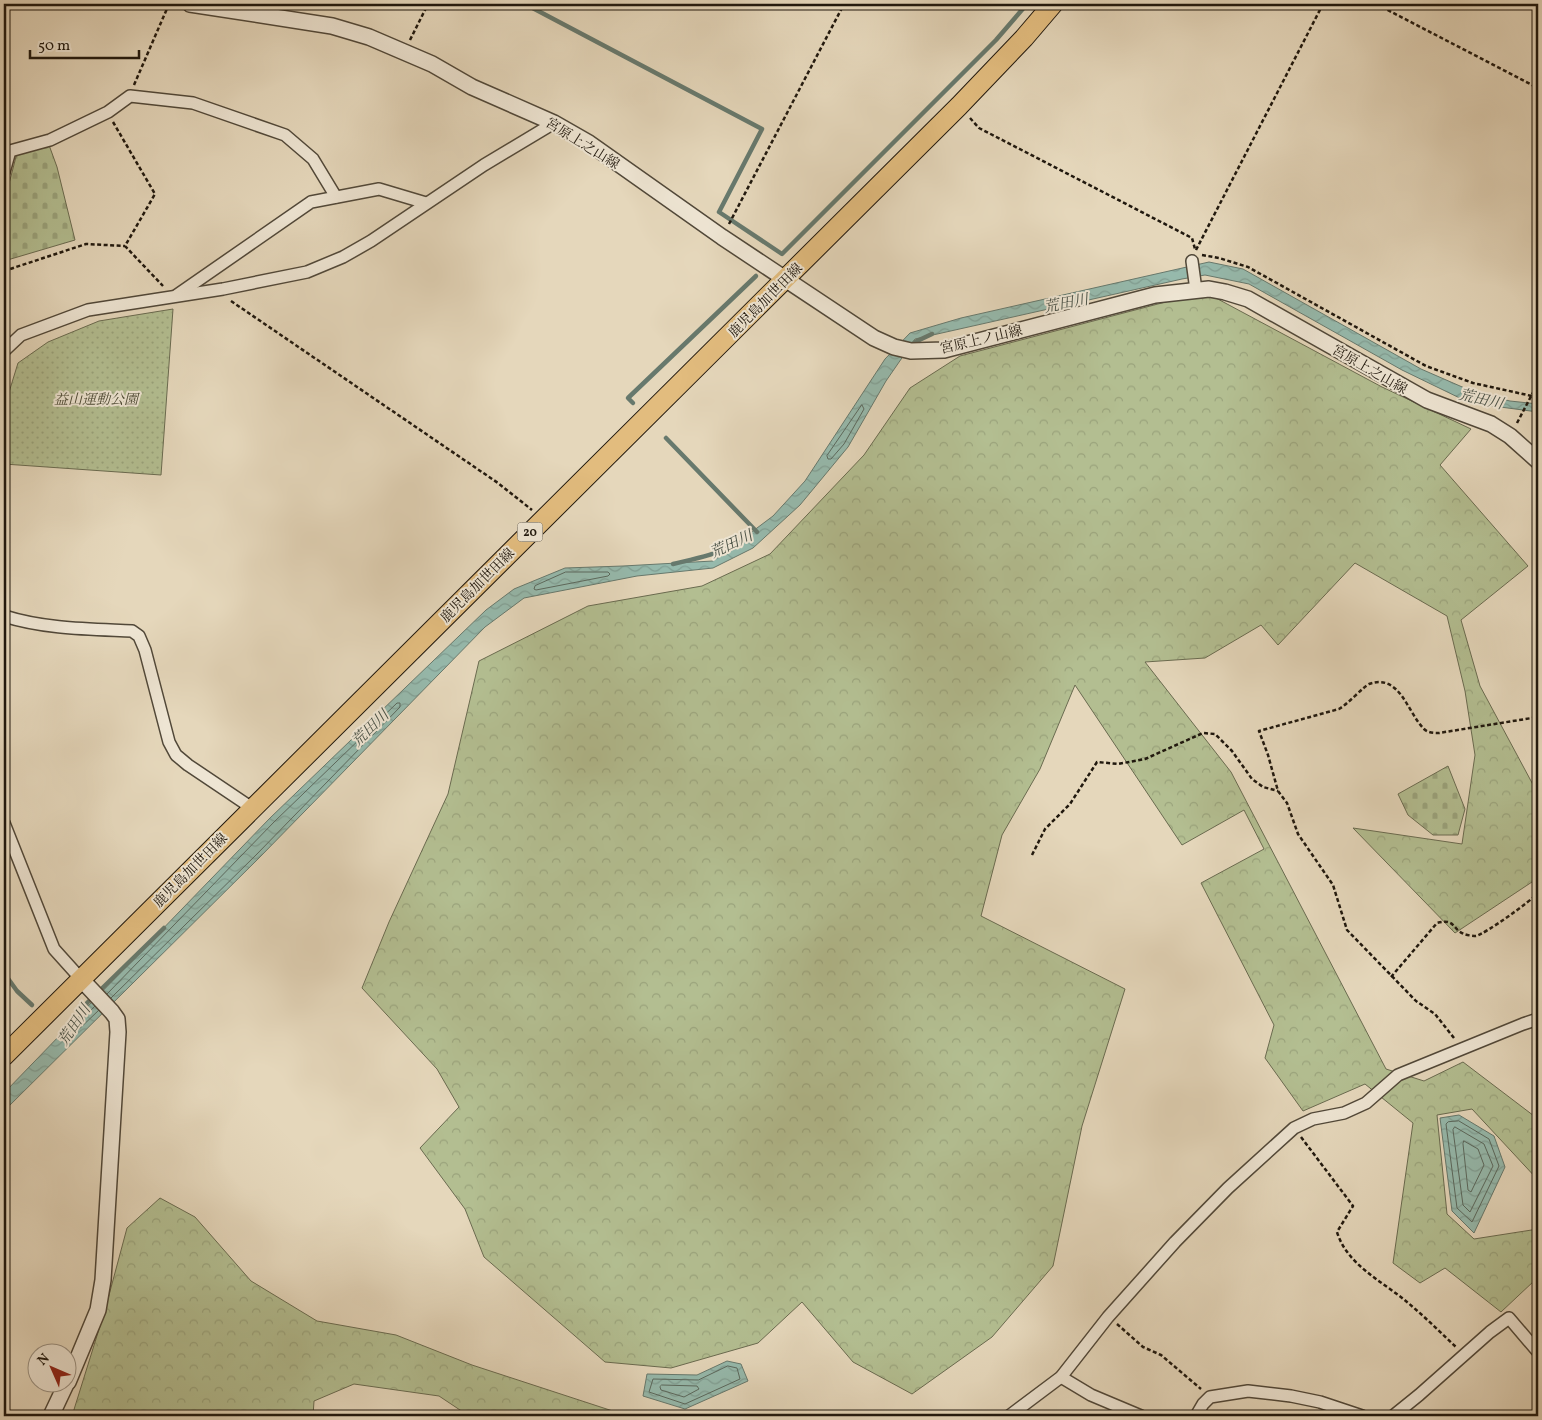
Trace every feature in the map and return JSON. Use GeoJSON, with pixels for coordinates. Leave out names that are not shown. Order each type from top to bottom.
{"type":"FeatureCollection","features":[{"type":"Feature","properties":{"kind":"main road","name":"鹿児島加世田線"},"geometry":{"type":"LineString","coordinates":[[4,1056],[959,106],[1024,38],[1053,4]]}},
{"type":"Feature","properties":{"kind":"street","name":"宮原上之山線"},"geometry":{"type":"LineString","coordinates":[[190,4],[332,26],[369,37],[432,64],[472,86],[554,123],[589,143],[722,237],[874,338],[894,347],[911,351]]}},
{"type":"Feature","properties":{"kind":"street"},"geometry":{"type":"LineString","coordinates":[[4,172],[7,148],[50,140],[108,112],[130,96],[193,103],[285,135],[313,159],[336,198]]}},
{"type":"Feature","properties":{"kind":"street"},"geometry":{"type":"LineString","coordinates":[[4,351],[21,335],[88,310],[223,289],[307,272],[343,257],[371,241],[484,165],[554,123]]}},
{"type":"Feature","properties":{"kind":"street"},"geometry":{"type":"LineString","coordinates":[[174,297],[311,202],[380,189],[426,203]]}},
{"type":"Feature","properties":{"kind":"street"},"geometry":{"type":"LineString","coordinates":[[1194,256],[1196,290]]}},
{"type":"Feature","properties":{"kind":"street","name":"宮原上之山線"},"geometry":{"type":"LineString","coordinates":[[1196,290],[1209,289],[1248,299],[1421,397],[1491,424],[1510,436],[1538,461]]}},
{"type":"Feature","properties":{"kind":"street","name":"宮原上ノ山線"},"geometry":{"type":"LineString","coordinates":[[911,351],[944,350],[1155,296],[1196,290]]}},
{"type":"Feature","properties":{"kind":"street"},"geometry":{"type":"LineString","coordinates":[[4,616],[22,622],[56,627],[132,632],[140,636],[169,742],[176,755],[252,808]]}},
{"type":"Feature","properties":{"kind":"street"},"geometry":{"type":"LineString","coordinates":[[4,822],[54,949],[112,1012],[117,1020],[118,1032],[103,1280],[98,1310],[78,1356]]}},
{"type":"Feature","properties":{"kind":"street"},"geometry":{"type":"LineString","coordinates":[[1009,1416],[1061,1377],[1108,1316],[1175,1242],[1221,1195],[1294,1128],[1313,1119],[1344,1113],[1366,1103],[1398,1076],[1538,1019]]}},
{"type":"Feature","properties":{"kind":"street"},"geometry":{"type":"LineString","coordinates":[[1393,1416],[1490,1332],[1509,1318],[1538,1352]]}},
{"type":"Feature","properties":{"kind":"street"},"geometry":{"type":"LineString","coordinates":[[1061,1377],[1091,1395],[1141,1416]]}},
{"type":"Feature","properties":{"kind":"street"},"geometry":{"type":"LineString","coordinates":[[51,1416],[62,1392]]}},
{"type":"Feature","properties":{"kind":"street"},"geometry":{"type":"LineString","coordinates":[[1196,1416],[1210,1397],[1248,1392],[1291,1396],[1320,1402],[1362,1416]]}},
{"type":"Feature","properties":{"kind":"path"},"geometry":{"type":"LineString","coordinates":[[130,96],[168,4]]}},
{"type":"Feature","properties":{"kind":"path"},"geometry":{"type":"LineString","coordinates":[[404,52],[428,4]]}},
{"type":"Feature","properties":{"kind":"path"},"geometry":{"type":"LineString","coordinates":[[727,227],[844,4]]}},
{"type":"Feature","properties":{"kind":"path"},"geometry":{"type":"LineString","coordinates":[[1194,256],[1323,4]]}},
{"type":"Feature","properties":{"kind":"path"},"geometry":{"type":"LineString","coordinates":[[1376,4],[1538,88]]}},
{"type":"Feature","properties":{"kind":"path"},"geometry":{"type":"LineString","coordinates":[[959,106],[979,128],[1192,238],[1194,256]]}},
{"type":"Feature","properties":{"kind":"path"},"geometry":{"type":"LineString","coordinates":[[108,112],[155,194],[125,246]]}},
{"type":"Feature","properties":{"kind":"path"},"geometry":{"type":"LineString","coordinates":[[4,271],[86,244],[125,246],[174,297]]}},
{"type":"Feature","properties":{"kind":"path"},"geometry":{"type":"LineString","coordinates":[[1194,256],[1219,258],[1248,267],[1426,366],[1473,383],[1532,396]]}},
{"type":"Feature","properties":{"kind":"path"},"geometry":{"type":"LineString","coordinates":[[223,289],[233,303],[498,483],[525,503],[542,520]]}},
{"type":"Feature","properties":{"kind":"path"},"geometry":{"type":"LineString","coordinates":[[1519,420],[1538,383]]}},
{"type":"Feature","properties":{"kind":"path"},"geometry":{"type":"LineString","coordinates":[[1463,1049],[1435,1014],[1416,1001],[1347,930],[1333,885],[1298,834],[1287,803],[1278,790],[1259,731],[1339,709],[1349,703],[1367,685],[1381,681],[1393,686],[1424,729],[1430,732],[1439,733],[1538,717]]}},
{"type":"Feature","properties":{"kind":"path"},"geometry":{"type":"LineString","coordinates":[[1032,855],[1045,829],[1070,804],[1097,762],[1118,764],[1145,758],[1203,733],[1215,734],[1232,751],[1252,779],[1264,787],[1278,790]]}},
{"type":"Feature","properties":{"kind":"path"},"geometry":{"type":"LineString","coordinates":[[1391,977],[1437,923],[1445,921],[1454,925],[1464,934],[1476,936],[1538,893]]}},
{"type":"Feature","properties":{"kind":"path"},"geometry":{"type":"LineString","coordinates":[[1294,1128],[1353,1206],[1337,1232],[1341,1245],[1361,1268],[1409,1303],[1464,1354]]}},
{"type":"Feature","properties":{"kind":"path"},"geometry":{"type":"LineString","coordinates":[[1108,1316],[1143,1347],[1161,1355],[1210,1397]]}},
{"type":"Feature","properties":{"kind":"green space"},"geometry":{"type":"Polygon","coordinates":[[[49,145],[57,167],[75,240],[4,261],[4,203],[17,153],[49,145]]]}},
{"type":"Feature","properties":{"kind":"green space"},"geometry":{"type":"Polygon","coordinates":[[[1196,294],[1214,297],[1382,387],[1471,429],[1440,465],[1528,566],[1461,620],[1480,686],[1538,794],[1538,878],[1455,933],[1353,828],[1462,844],[1475,755],[1465,691],[1447,616],[1355,563],[1278,645],[1261,625],[1205,658],[1145,662],[1231,772],[1386,1069],[1424,1081],[1463,1062],[1538,1119],[1538,1180],[1472,1109],[1437,1115],[1447,1214],[1474,1239],[1538,1229],[1538,1281],[1534,1281],[1501,1312],[1445,1268],[1420,1283],[1393,1263],[1413,1123],[1365,1084],[1303,1111],[1265,1058],[1274,1025],[1201,883],[1264,849],[1244,810],[1182,845],[1075,685],[1040,769],[1002,835],[981,916],[1125,989],[1082,1126],[1053,1266],[992,1337],[912,1394],[853,1362],[802,1302],[758,1343],[671,1368],[605,1362],[484,1257],[465,1209],[420,1148],[459,1107],[437,1069],[362,988],[389,922],[448,794],[479,661],[588,606],[702,586],[770,554],[864,455],[910,388],[960,356],[1196,294]]]}},
{"type":"Feature","properties":{"kind":"green space","name":"益山運動公園"},"geometry":{"type":"Polygon","coordinates":[[[173,309],[161,475],[4,464],[4,415],[18,363],[48,342],[99,321],[173,309]]]}},
{"type":"Feature","properties":{"kind":"green space"},"geometry":{"type":"Polygon","coordinates":[[[1448,766],[1465,809],[1458,835],[1433,835],[1408,815],[1398,794],[1448,766]]]}},
{"type":"Feature","properties":{"kind":"green space"},"geometry":{"type":"Polygon","coordinates":[[[160,1198],[195,1217],[251,1281],[317,1321],[396,1335],[472,1365],[628,1416],[469,1416],[439,1396],[354,1384],[314,1401],[313,1416],[72,1416],[105,1310],[127,1228],[160,1198]]]}},
{"type":"Feature","properties":{"kind":"water"},"geometry":{"type":"Polygon","coordinates":[[[1209,262],[1243,269],[1421,369],[1476,393],[1510,401],[1538,404],[1538,412],[1470,403],[1402,370],[1249,284],[1205,275],[915,339],[886,381],[848,447],[800,505],[753,548],[713,568],[637,576],[524,598],[485,627],[260,857],[4,1111],[4,1093],[270,818],[486,610],[514,589],[565,568],[713,561],[773,516],[805,481],[885,359],[910,333],[961,318],[1209,262]]]}},
{"type":"Feature","properties":{"kind":"water"},"geometry":{"type":"Polygon","coordinates":[[[1459,1115],[1494,1136],[1505,1167],[1474,1233],[1452,1211],[1440,1118],[1459,1115]]]}},
{"type":"Feature","properties":{"kind":"water"},"geometry":{"type":"Polygon","coordinates":[[[727,1361],[741,1364],[748,1381],[685,1409],[643,1396],[647,1374],[697,1375],[727,1361]]]}},
{"type":"Feature","properties":{"kind":"waterway"},"geometry":{"type":"LineString","coordinates":[[525,4],[762,129],[719,212],[782,254],[996,40],[1027,4]]}},
{"type":"Feature","properties":{"kind":"waterway"},"geometry":{"type":"LineString","coordinates":[[633,403],[628,398],[756,276]]}},
{"type":"Feature","properties":{"kind":"waterway","name":"荒田川"},"geometry":{"type":"LineString","coordinates":[[911,346],[932,334]]}},
{"type":"Feature","properties":{"kind":"waterway"},"geometry":{"type":"LineString","coordinates":[[666,438],[757,532]]}},
{"type":"Feature","properties":{"kind":"waterway","name":"荒田川"},"geometry":{"type":"LineString","coordinates":[[673,564],[713,554],[736,544]]}},
{"type":"Feature","properties":{"kind":"waterway","name":"荒田川"},"geometry":{"type":"LineString","coordinates":[[80,1017],[87,1003],[164,928]]}},
{"type":"Feature","properties":{"kind":"waterway"},"geometry":{"type":"LineString","coordinates":[[4,973],[17,991],[32,1005]]}}]}
